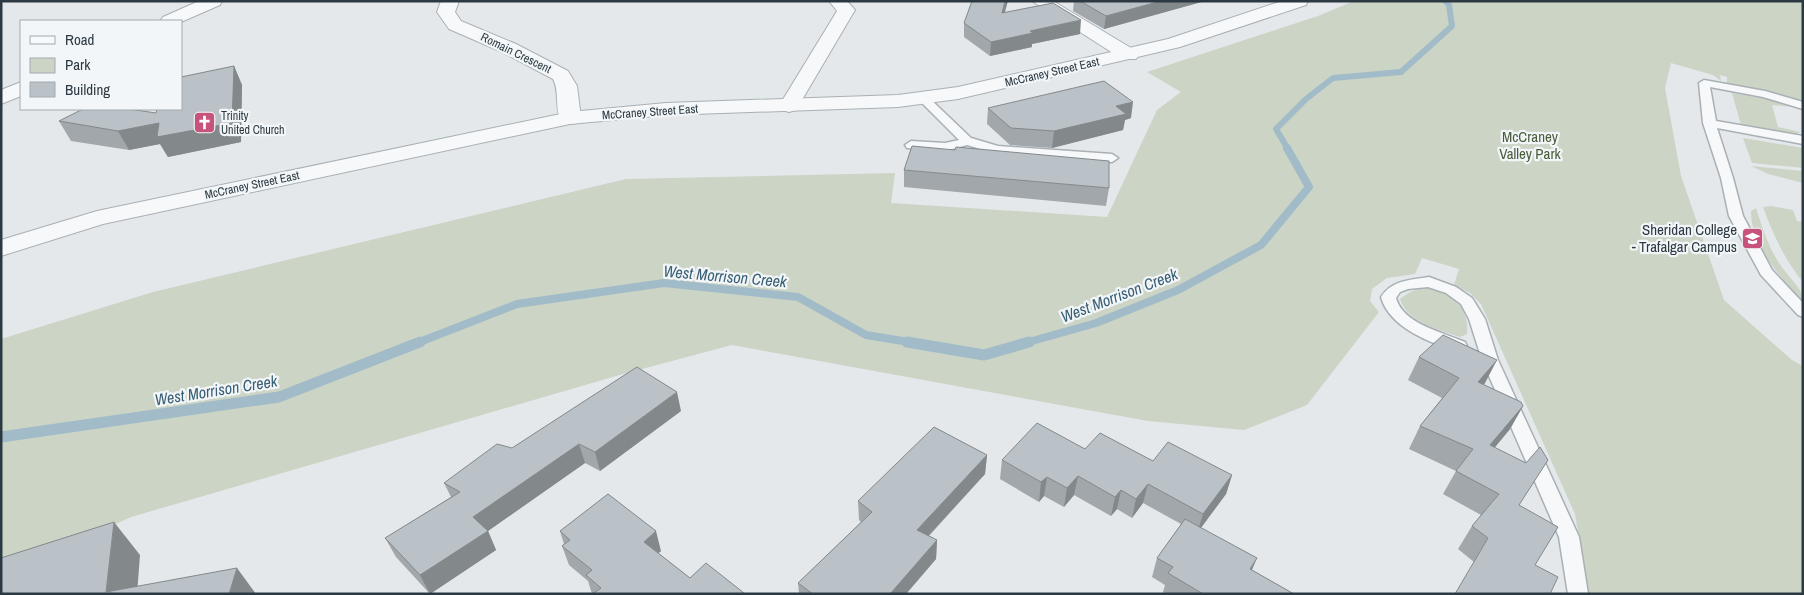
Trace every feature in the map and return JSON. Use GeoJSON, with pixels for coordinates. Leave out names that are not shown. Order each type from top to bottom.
{"type":"FeatureCollection","features":[{"type":"Feature","properties":{"kind":"street"},"geometry":{"type":"LineString","coordinates":[[171,20],[214,1]]}},
{"type":"Feature","properties":{"kind":"street","name":"Romain Crescent"},"geometry":{"type":"LineString","coordinates":[[450,1],[446,12],[455,25],[509,48],[561,76],[566,86],[570,118]]}},
{"type":"Feature","properties":{"kind":"street"},"geometry":{"type":"LineString","coordinates":[[789,106],[846,10],[837,1]]}},
{"type":"Feature","properties":{"kind":"street"},"geometry":{"type":"LineString","coordinates":[[1040,1],[1129,55]]}},
{"type":"Feature","properties":{"kind":"street","name":"McCraney Street East"},"geometry":{"type":"LineString","coordinates":[[1,248],[97,218],[570,118],[666,108],[789,106],[898,101],[958,93],[1129,55],[1173,43],[1300,1]]}},
{"type":"Feature","properties":{"kind":"street"},"geometry":{"type":"LineString","coordinates":[[1,98],[20,88]]}},
{"type":"Feature","properties":{"kind":"lane"},"geometry":{"type":"LineString","coordinates":[[1803,106],[1773,96],[1704,83],[1709,123],[1727,178],[1736,216],[1766,272],[1803,312]]}},
{"type":"Feature","properties":{"kind":"lane"},"geometry":{"type":"LineString","coordinates":[[924,98],[967,141],[997,150],[1112,158]]}},
{"type":"Feature","properties":{"kind":"lane"},"geometry":{"type":"LineString","coordinates":[[1709,123],[1803,140]]}},
{"type":"Feature","properties":{"kind":"lane"},"geometry":{"type":"LineString","coordinates":[[911,145],[945,147],[967,141]]}},
{"type":"Feature","properties":{"kind":"lane"},"geometry":{"type":"LineString","coordinates":[[1490,360],[1409,323],[1393,310],[1388,303],[1388,297],[1395,289],[1417,282],[1442,286],[1460,295],[1467,301],[1477,319],[1490,360],[1569,536],[1578,594]]}},
{"type":"Feature","properties":{"kind":"green space","name":"McCraney Valley Park"},"geometry":{"type":"Polygon","coordinates":[[[1354,1],[1803,1],[1803,101],[1727,83],[1727,77],[1720,75],[1721,81],[1713,75],[1671,63],[1665,88],[1681,176],[1724,300],[1792,360],[1803,366],[1803,594],[1588,594],[1575,514],[1481,304],[1470,293],[1454,285],[1459,269],[1422,258],[1415,274],[1387,278],[1372,289],[1370,301],[1379,312],[1307,405],[1244,430],[1148,421],[732,345],[623,374],[131,517],[1,577],[1,339],[153,292],[626,179],[895,173],[891,203],[1107,217],[1157,110],[1181,92],[1147,72],[1318,16],[1354,1]]]}},
{"type":"Feature","properties":{"kind":"green space"},"geometry":{"type":"Polygon","coordinates":[[[1732,93],[1780,101],[1795,107],[1772,105],[1778,127],[1801,132],[1791,135],[1741,125],[1732,93]]]}},
{"type":"Feature","properties":{"kind":"green space"},"geometry":{"type":"Polygon","coordinates":[[[1743,138],[1803,148],[1803,168],[1752,163],[1743,138]]]}},
{"type":"Feature","properties":{"kind":"green space"},"geometry":{"type":"Polygon","coordinates":[[[1751,166],[1803,171],[1803,183],[1768,174],[1751,166]]]}},
{"type":"Feature","properties":{"kind":"green space"},"geometry":{"type":"Polygon","coordinates":[[[1771,206],[1793,210],[1797,221],[1803,222],[1803,282],[1785,255],[1771,227],[1763,207],[1771,206]]]}},
{"type":"Feature","properties":{"kind":"green space"},"geometry":{"type":"Polygon","coordinates":[[[1756,208],[1773,252],[1796,284],[1803,302],[1776,271],[1761,249],[1752,224],[1751,211],[1756,208]]]}},
{"type":"Feature","properties":{"kind":"green space"},"geometry":{"type":"Polygon","coordinates":[[[1426,288],[1443,293],[1457,302],[1465,316],[1467,334],[1460,337],[1425,324],[1409,314],[1400,299],[1412,291],[1426,288]]]}},
{"type":"Feature","properties":{"kind":"building"},"geometry":{"type":"Polygon","coordinates":[[[972,1],[1005,1],[1002,13],[1053,3],[1081,20],[991,42],[964,23],[972,1]]]}},
{"type":"Feature","properties":{"kind":"building"},"geometry":{"type":"Polygon","coordinates":[[[1080,1],[1161,1],[1106,16],[1080,1]]]}},
{"type":"Feature","properties":{"kind":"building"},"geometry":{"type":"Polygon","coordinates":[[[234,66],[232,123],[157,137],[159,123],[118,131],[59,121],[81,110],[136,110],[156,113],[157,110],[182,110],[182,77],[234,66]]]}},
{"type":"Feature","properties":{"kind":"building"},"geometry":{"type":"Polygon","coordinates":[[[1104,81],[1133,102],[1116,106],[1126,114],[1054,131],[1011,128],[988,108],[1104,81]]]}},
{"type":"Feature","properties":{"kind":"building"},"geometry":{"type":"Polygon","coordinates":[[[912,146],[955,150],[956,147],[1109,161],[1109,188],[904,170],[912,146]]]}},
{"type":"Feature","properties":{"kind":"building"},"geometry":{"type":"Polygon","coordinates":[[[1443,335],[1497,360],[1478,382],[1521,402],[1523,406],[1490,445],[1526,463],[1540,447],[1548,460],[1519,505],[1558,527],[1535,565],[1558,577],[1550,594],[1455,594],[1488,538],[1472,526],[1499,494],[1456,471],[1473,449],[1420,426],[1459,378],[1419,357],[1443,335]]]}},
{"type":"Feature","properties":{"kind":"building"},"geometry":{"type":"Polygon","coordinates":[[[637,367],[677,392],[595,452],[579,444],[473,517],[488,531],[420,575],[385,538],[460,492],[444,483],[497,444],[512,448],[637,367]]]}},
{"type":"Feature","properties":{"kind":"building"},"geometry":{"type":"Polygon","coordinates":[[[1037,423],[1085,449],[1100,433],[1153,461],[1168,442],[1232,475],[1203,514],[1148,484],[1136,499],[1121,490],[1115,497],[1078,476],[1067,488],[1047,477],[1041,482],[1002,460],[1037,423]]]}},
{"type":"Feature","properties":{"kind":"building"},"geometry":{"type":"Polygon","coordinates":[[[934,427],[987,455],[917,530],[937,540],[890,594],[813,594],[798,583],[872,512],[858,501],[934,427]]]}},
{"type":"Feature","properties":{"kind":"building"},"geometry":{"type":"Polygon","coordinates":[[[608,494],[656,531],[644,542],[690,578],[706,563],[744,593],[595,594],[601,588],[586,575],[592,570],[562,546],[570,540],[560,531],[608,494]]]}},
{"type":"Feature","properties":{"kind":"building"},"geometry":{"type":"Polygon","coordinates":[[[1185,519],[1257,558],[1250,569],[1294,594],[1203,594],[1168,573],[1173,567],[1157,558],[1185,519]]]}},
{"type":"Feature","properties":{"kind":"building"},"geometry":{"type":"Polygon","coordinates":[[[114,522],[106,592],[237,568],[229,594],[1,594],[1,558],[114,522]]]}},
{"type":"Feature","properties":{"kind":"waterway","name":"West Morrison Creek"},"geometry":{"type":"LineString","coordinates":[[1288,149],[1276,129],[1306,99],[1333,78],[1401,72],[1452,26],[1449,5],[1445,1]]}},
{"type":"Feature","properties":{"kind":"waterway","name":"West Morrison Creek"},"geometry":{"type":"LineString","coordinates":[[1025,343],[1096,323],[1178,290],[1261,245],[1309,187],[1287,148]]}},
{"type":"Feature","properties":{"kind":"waterway","name":"West Morrison Creek"},"geometry":{"type":"LineString","coordinates":[[417,343],[517,304],[664,283],[798,297],[866,335],[915,343]]}},
{"type":"Feature","properties":{"kind":"waterway","name":"West Morrison Creek"},"geometry":{"type":"LineString","coordinates":[[1,437],[279,397],[420,342]]}},
{"type":"Feature","properties":{"kind":"waterway","name":"West Morrison Creek"},"geometry":{"type":"LineString","coordinates":[[907,342],[984,355],[1029,342]]}},
{"type":"Feature","properties":{"kind":"place","name":"Trinity United Church"},"geometry":{"type":"Point","coordinates":[205,123]}},
{"type":"Feature","properties":{"kind":"place","name":"Sheridan College - Trafalgar Campus"},"geometry":{"type":"Point","coordinates":[1753,238]}}]}
